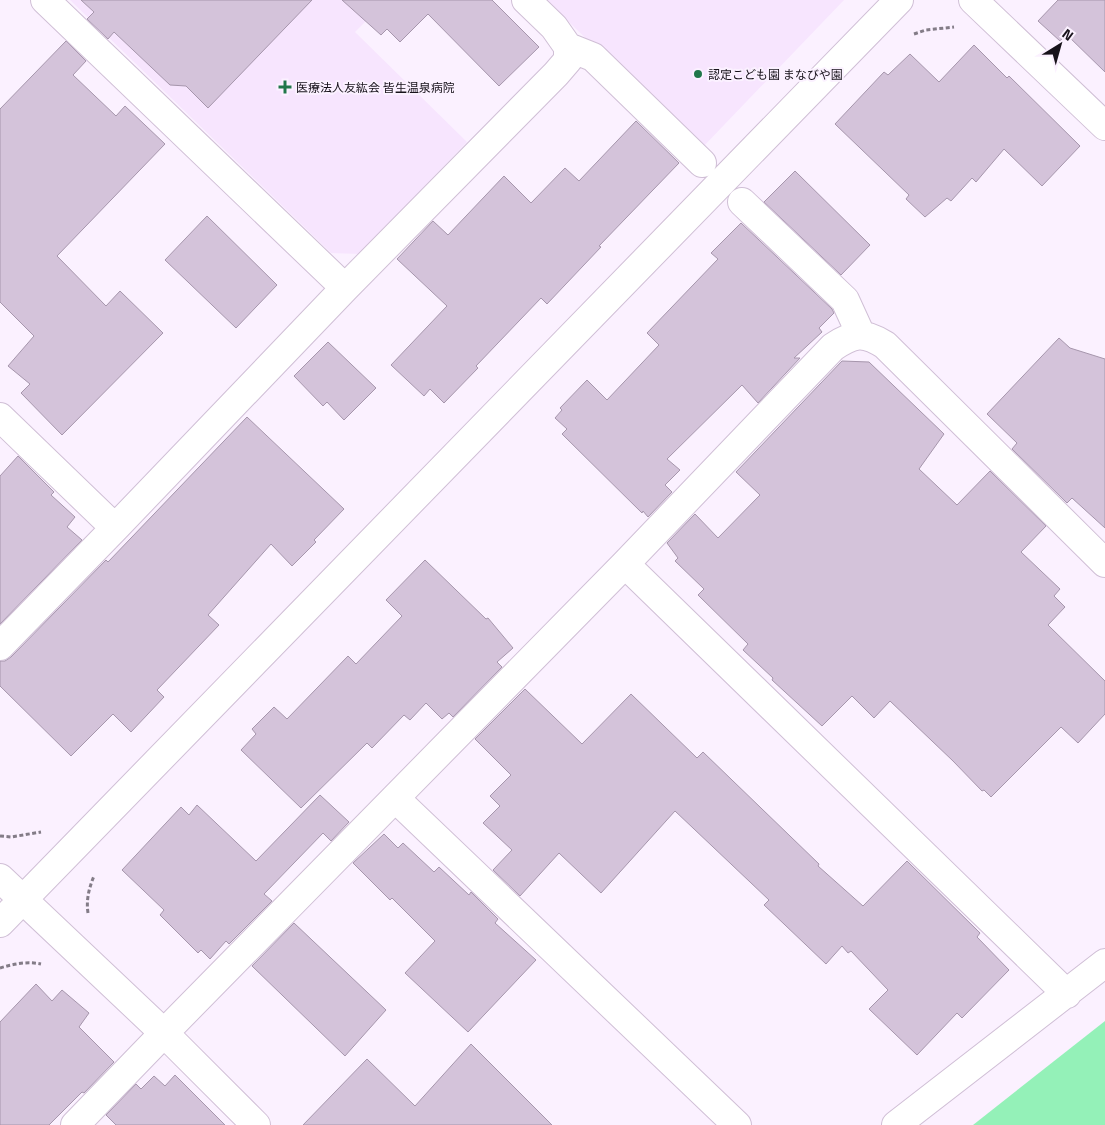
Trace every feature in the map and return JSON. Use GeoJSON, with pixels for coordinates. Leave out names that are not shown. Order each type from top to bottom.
{"type":"FeatureCollection","features":[{"type":"Feature","properties":{"kind":"street"},"geometry":{"type":"LineString","coordinates":[[45,0],[345,288]]}},
{"type":"Feature","properties":{"kind":"street"},"geometry":{"type":"LineString","coordinates":[[526,0],[554,27],[568,47],[593,58],[702,163]]}},
{"type":"Feature","properties":{"kind":"street"},"geometry":{"type":"LineString","coordinates":[[0,923],[899,0]]}},
{"type":"Feature","properties":{"kind":"street"},"geometry":{"type":"LineString","coordinates":[[973,0],[1105,126]]}},
{"type":"Feature","properties":{"kind":"street"},"geometry":{"type":"LineString","coordinates":[[0,646],[345,288],[556,74],[568,60],[568,47]]}},
{"type":"Feature","properties":{"kind":"street"},"geometry":{"type":"LineString","coordinates":[[742,202],[845,300],[861,335]]}},
{"type":"Feature","properties":{"kind":"street"},"geometry":{"type":"LineString","coordinates":[[76,1125],[625,564],[833,347],[849,337],[861,335],[873,337],[885,345],[1105,563]]}},
{"type":"Feature","properties":{"kind":"street"},"geometry":{"type":"LineString","coordinates":[[0,417],[115,528]]}},
{"type":"Feature","properties":{"kind":"street"},"geometry":{"type":"LineString","coordinates":[[625,564],[1067,994]]}},
{"type":"Feature","properties":{"kind":"street"},"geometry":{"type":"LineString","coordinates":[[395,798],[737,1125]]}},
{"type":"Feature","properties":{"kind":"street"},"geometry":{"type":"LineString","coordinates":[[0,878],[164,1033],[256,1125]]}},
{"type":"Feature","properties":{"kind":"street"},"geometry":{"type":"LineString","coordinates":[[896,1125],[1105,963]]}},
{"type":"Feature","properties":{"kind":"path"},"geometry":{"type":"LineString","coordinates":[[911,36],[926,30],[960,28]]}},
{"type":"Feature","properties":{"kind":"path"},"geometry":{"type":"LineString","coordinates":[[88,917],[87,903],[90,885],[98,869]]}},
{"type":"Feature","properties":{"kind":"shaded area","name":"医療法人友紘会 皆生温泉病院"},"geometry":{"type":"Polygon","coordinates":[[[70,0],[387,0],[355,32],[467,142],[359,254],[331,253],[70,0]]]}},
{"type":"Feature","properties":{"kind":"shaded area","name":"認定こども園 まなびや園"},"geometry":{"type":"Polygon","coordinates":[[[546,0],[844,0],[701,149],[546,0]]]}},
{"type":"Feature","properties":{"kind":"shaded area"},"geometry":{"type":"Polygon","coordinates":[[[1105,1021],[1105,1125],[973,1125],[1105,1021]]]}},
{"type":"Feature","properties":{"kind":"building"},"geometry":{"type":"Polygon","coordinates":[[[81,0],[312,0],[208,108],[186,86],[170,85],[114,32],[108,39],[87,19],[94,12],[81,0]]]}},
{"type":"Feature","properties":{"kind":"building"},"geometry":{"type":"Polygon","coordinates":[[[342,0],[492,0],[539,47],[499,86],[428,14],[400,42],[387,29],[381,35],[342,0]]]}},
{"type":"Feature","properties":{"kind":"building"},"geometry":{"type":"Polygon","coordinates":[[[1058,0],[1105,0],[1105,72],[1066,34],[1060,41],[1038,21],[1058,0]]]}},
{"type":"Feature","properties":{"kind":"building"},"geometry":{"type":"Polygon","coordinates":[[[66,41],[86,61],[73,75],[116,116],[125,106],[165,144],[57,256],[106,306],[120,291],[163,333],[62,435],[21,393],[30,384],[8,366],[34,336],[0,302],[0,109],[66,41]]]}},
{"type":"Feature","properties":{"kind":"building"},"geometry":{"type":"Polygon","coordinates":[[[974,45],[1007,78],[1009,76],[1080,146],[1042,186],[1004,149],[976,182],[972,178],[951,201],[947,198],[925,217],[906,199],[909,195],[835,124],[884,72],[888,75],[910,54],[939,82],[974,45]]]}},
{"type":"Feature","properties":{"kind":"building"},"geometry":{"type":"Polygon","coordinates":[[[636,121],[679,163],[599,246],[601,247],[547,304],[541,298],[476,366],[478,368],[444,403],[430,389],[424,396],[391,365],[447,306],[397,259],[433,221],[448,235],[504,176],[531,203],[565,168],[579,181],[636,121]]]}},
{"type":"Feature","properties":{"kind":"building"},"geometry":{"type":"Polygon","coordinates":[[[795,171],[870,245],[841,275],[764,202],[795,171]]]}},
{"type":"Feature","properties":{"kind":"building"},"geometry":{"type":"Polygon","coordinates":[[[207,216],[277,285],[236,328],[165,260],[207,216]]]}},
{"type":"Feature","properties":{"kind":"building"},"geometry":{"type":"Polygon","coordinates":[[[741,223],[834,313],[819,328],[822,332],[794,358],[800,358],[758,403],[742,385],[667,459],[680,470],[665,485],[672,492],[648,517],[562,434],[567,429],[555,418],[562,410],[560,408],[587,380],[607,400],[659,345],[647,333],[718,259],[711,253],[741,223]]]}},
{"type":"Feature","properties":{"kind":"building"},"geometry":{"type":"Polygon","coordinates":[[[1059,338],[1070,348],[1105,359],[1105,528],[1072,498],[1067,503],[1012,449],[1017,443],[987,414],[1059,338]]]}},
{"type":"Feature","properties":{"kind":"building"},"geometry":{"type":"Polygon","coordinates":[[[328,342],[376,388],[344,420],[327,402],[323,406],[294,376],[328,342]]]}},
{"type":"Feature","properties":{"kind":"building"},"geometry":{"type":"Polygon","coordinates":[[[842,361],[869,362],[944,434],[919,469],[957,505],[990,471],[1046,526],[1021,552],[1060,589],[1054,596],[1065,607],[1048,625],[1105,681],[1105,714],[1078,743],[1061,727],[991,797],[984,790],[982,791],[890,701],[874,718],[852,696],[822,726],[772,680],[773,678],[743,650],[748,644],[698,595],[704,589],[675,561],[678,558],[667,543],[695,514],[718,538],[760,495],[736,472],[842,361]]]}},
{"type":"Feature","properties":{"kind":"building"},"geometry":{"type":"Polygon","coordinates":[[[247,417],[344,509],[314,540],[316,542],[292,566],[271,544],[208,615],[219,625],[157,690],[164,697],[131,732],[113,714],[71,756],[0,686],[0,661],[5,661],[11,657],[106,560],[108,562],[247,417]]]}},
{"type":"Feature","properties":{"kind":"building"},"geometry":{"type":"Polygon","coordinates":[[[18,456],[54,492],[51,495],[75,517],[67,527],[82,540],[0,624],[0,476],[18,456]]]}},
{"type":"Feature","properties":{"kind":"building"},"geometry":{"type":"Polygon","coordinates":[[[425,560],[486,619],[488,618],[513,648],[497,662],[502,667],[453,717],[449,713],[442,719],[426,703],[410,720],[404,715],[372,748],[367,743],[301,808],[241,750],[256,734],[252,729],[274,707],[287,719],[348,656],[356,664],[402,616],[386,600],[425,560]]]}},
{"type":"Feature","properties":{"kind":"building"},"geometry":{"type":"Polygon","coordinates":[[[525,689],[582,744],[631,694],[697,758],[703,752],[819,864],[818,866],[863,906],[907,861],[980,933],[977,937],[1009,970],[962,1018],[957,1013],[917,1055],[869,1009],[888,990],[851,951],[848,953],[842,946],[826,964],[764,905],[769,900],[675,811],[601,893],[559,853],[520,896],[493,870],[512,850],[483,823],[500,806],[490,796],[511,775],[475,739],[525,689]]]}},
{"type":"Feature","properties":{"kind":"building"},"geometry":{"type":"Polygon","coordinates":[[[320,795],[349,822],[331,841],[323,833],[264,894],[272,901],[229,944],[226,941],[210,959],[201,950],[198,953],[160,915],[164,910],[122,870],[181,807],[189,815],[197,805],[256,861],[320,795]]]}},
{"type":"Feature","properties":{"kind":"building"},"geometry":{"type":"Polygon","coordinates":[[[384,834],[398,848],[403,843],[434,872],[439,867],[469,895],[471,892],[498,919],[495,923],[536,960],[468,1032],[405,973],[435,941],[392,898],[390,900],[353,863],[384,834]]]}},
{"type":"Feature","properties":{"kind":"building"},"geometry":{"type":"Polygon","coordinates":[[[294,923],[386,1010],[345,1056],[252,966],[294,923]]]}},
{"type":"Feature","properties":{"kind":"building"},"geometry":{"type":"Polygon","coordinates":[[[36,984],[52,1001],[62,990],[89,1013],[79,1027],[114,1062],[49,1125],[0,1125],[0,1022],[36,984]]]}},
{"type":"Feature","properties":{"kind":"building"},"geometry":{"type":"Polygon","coordinates":[[[471,1044],[552,1125],[303,1125],[367,1059],[415,1106],[471,1044]]]}},
{"type":"Feature","properties":{"kind":"building"},"geometry":{"type":"Polygon","coordinates":[[[175,1075],[225,1125],[116,1125],[106,1115],[136,1084],[141,1089],[154,1076],[165,1086],[175,1075]]]}},
{"type":"Feature","properties":{"kind":"place","name":"認定こども園 まなびや園"},"geometry":{"type":"Point","coordinates":[698,74]}},
{"type":"Feature","properties":{"kind":"place","name":"医療法人友紘会 皆生温泉病院"},"geometry":{"type":"Point","coordinates":[285,87]}}]}
